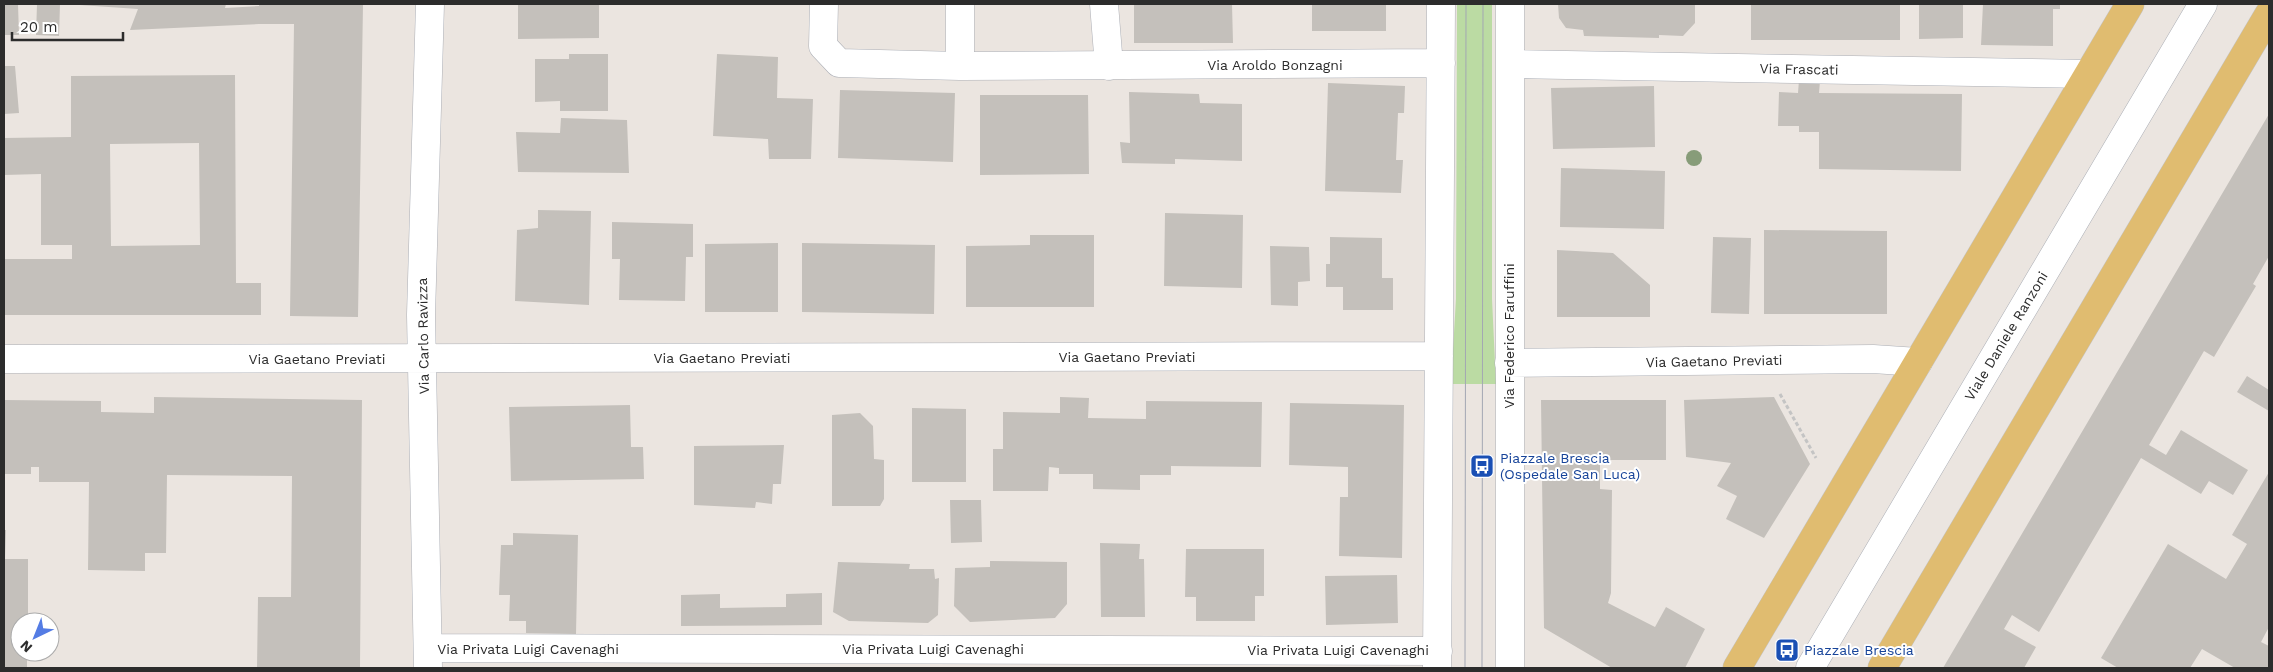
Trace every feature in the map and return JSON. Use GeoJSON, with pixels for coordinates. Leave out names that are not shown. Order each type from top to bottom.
{"type":"FeatureCollection","features":[{"type":"Feature","properties":{"kind":"main road"},"geometry":{"type":"LineString","coordinates":[[1737,668],[2130,4]]}},
{"type":"Feature","properties":{"kind":"main road"},"geometry":{"type":"LineString","coordinates":[[1882,668],[2269,14]]}},
{"type":"Feature","properties":{"kind":"street","name":"Via Carlo Ravizza"},"geometry":{"type":"LineString","coordinates":[[428,658],[422,358],[430,4]]}},
{"type":"Feature","properties":{"kind":"street","name":"Via Aroldo Bonzagni"},"geometry":{"type":"LineString","coordinates":[[824,4],[823,46],[839,63],[960,66],[1440,63]]}},
{"type":"Feature","properties":{"kind":"street"},"geometry":{"type":"LineString","coordinates":[[960,4],[960,66]]}},
{"type":"Feature","properties":{"kind":"street"},"geometry":{"type":"LineString","coordinates":[[1104,4],[1109,66]]}},
{"type":"Feature","properties":{"kind":"street"},"geometry":{"type":"LineString","coordinates":[[1437,660],[1441,4]]}},
{"type":"Feature","properties":{"kind":"street","name":"Via Federico Faruffini"},"geometry":{"type":"LineString","coordinates":[[1510,4],[1510,668]]}},
{"type":"Feature","properties":{"kind":"street","name":"Viale Daniele Ranzoni"},"geometry":{"type":"LineString","coordinates":[[1810,668],[2202,4]]}},
{"type":"Feature","properties":{"kind":"street","name":"Via Frascati"},"geometry":{"type":"LineString","coordinates":[[1510,64],[2088,74]]}},
{"type":"Feature","properties":{"kind":"street","name":"Via Gaetano Previati"},"geometry":{"type":"LineString","coordinates":[[4,358],[1439,356]]}},
{"type":"Feature","properties":{"kind":"street","name":"Via Gaetano Previati"},"geometry":{"type":"LineString","coordinates":[[1510,363],[1872,359],[1918,362]]}},
{"type":"Feature","properties":{"kind":"street","name":"Via Privata Luigi Cavenaghi"},"geometry":{"type":"LineString","coordinates":[[428,658],[1437,660]]}},
{"type":"Feature","properties":{"kind":"path"},"geometry":{"type":"LineString","coordinates":[[1779,394],[1816,458]]}},
{"type":"Feature","properties":{"kind":"green space"},"geometry":{"type":"Polygon","coordinates":[[[1457,4],[1492,4],[1492,299],[1496,384],[1451,384],[1456,299],[1457,4]]]}},
{"type":"Feature","properties":{"kind":"building"},"geometry":{"type":"Polygon","coordinates":[[[4,4],[18,4],[19,35],[4,35],[4,4]]]}},
{"type":"Feature","properties":{"kind":"building"},"geometry":{"type":"Polygon","coordinates":[[[37,4],[60,4],[59,36],[36,35],[37,4]]]}},
{"type":"Feature","properties":{"kind":"building"},"geometry":{"type":"Polygon","coordinates":[[[65,4],[226,4],[225,8],[259,6],[259,4],[363,4],[358,317],[290,316],[294,24],[130,30],[138,9],[65,4]]]}},
{"type":"Feature","properties":{"kind":"building"},"geometry":{"type":"Polygon","coordinates":[[[518,4],[599,4],[599,38],[518,39],[518,4]]]}},
{"type":"Feature","properties":{"kind":"building"},"geometry":{"type":"Polygon","coordinates":[[[1134,4],[1232,4],[1233,43],[1134,43],[1134,4]]]}},
{"type":"Feature","properties":{"kind":"building"},"geometry":{"type":"Polygon","coordinates":[[[1312,4],[1386,4],[1386,31],[1312,31],[1312,4]]]}},
{"type":"Feature","properties":{"kind":"building"},"geometry":{"type":"Polygon","coordinates":[[[1558,4],[1695,4],[1695,23],[1683,36],[1659,35],[1659,38],[1584,36],[1583,30],[1566,28],[1559,18],[1558,4]]]}},
{"type":"Feature","properties":{"kind":"building"},"geometry":{"type":"Polygon","coordinates":[[[1751,4],[1900,4],[1900,40],[1751,40],[1751,4]]]}},
{"type":"Feature","properties":{"kind":"building"},"geometry":{"type":"Polygon","coordinates":[[[1919,4],[1963,4],[1963,38],[1919,39],[1919,4]]]}},
{"type":"Feature","properties":{"kind":"building"},"geometry":{"type":"Polygon","coordinates":[[[1983,4],[2060,4],[2060,9],[2053,9],[2053,46],[1981,45],[1983,4]]]}},
{"type":"Feature","properties":{"kind":"building"},"geometry":{"type":"Polygon","coordinates":[[[569,54],[608,54],[608,111],[560,111],[560,101],[535,102],[535,59],[569,59],[569,54]]]}},
{"type":"Feature","properties":{"kind":"building"},"geometry":{"type":"Polygon","coordinates":[[[717,54],[778,57],[777,98],[813,99],[811,159],[769,159],[768,139],[713,136],[717,54]]]}},
{"type":"Feature","properties":{"kind":"building"},"geometry":{"type":"Polygon","coordinates":[[[4,66],[15,66],[19,113],[4,114],[4,66]]]}},
{"type":"Feature","properties":{"kind":"building"},"geometry":{"type":"Polygon","coordinates":[[[235,75],[236,283],[261,283],[261,315],[4,315],[4,259],[72,259],[72,245],[41,245],[41,174],[4,175],[4,138],[71,137],[71,76],[235,75]],[[199,143],[110,144],[111,246],[200,245],[199,143]]]}},
{"type":"Feature","properties":{"kind":"building"},"geometry":{"type":"Polygon","coordinates":[[[1799,80],[1820,81],[1819,93],[1962,94],[1961,171],[1819,169],[1819,132],[1799,132],[1799,126],[1778,126],[1779,92],[1798,93],[1799,80]]]}},
{"type":"Feature","properties":{"kind":"building"},"geometry":{"type":"Polygon","coordinates":[[[1328,83],[1405,86],[1404,113],[1398,113],[1396,160],[1403,160],[1401,193],[1325,191],[1328,83]]]}},
{"type":"Feature","properties":{"kind":"building"},"geometry":{"type":"Polygon","coordinates":[[[1654,86],[1655,147],[1553,149],[1551,88],[1654,86]]]}},
{"type":"Feature","properties":{"kind":"building"},"geometry":{"type":"Polygon","coordinates":[[[840,90],[955,93],[953,162],[838,158],[840,90]]]}},
{"type":"Feature","properties":{"kind":"building"},"geometry":{"type":"Polygon","coordinates":[[[1129,92],[1199,94],[1200,103],[1242,104],[1242,161],[1175,159],[1175,164],[1122,163],[1120,142],[1130,143],[1129,92]]]}},
{"type":"Feature","properties":{"kind":"building"},"geometry":{"type":"Polygon","coordinates":[[[980,95],[1088,95],[1089,174],[980,175],[980,95]]]}},
{"type":"Feature","properties":{"kind":"building"},"geometry":{"type":"Polygon","coordinates":[[[2269,114],[2269,256],[2253,284],[2256,286],[2214,357],[2204,351],[2149,445],[2166,455],[2181,430],[2248,470],[2233,495],[2209,481],[2201,494],[2141,458],[2039,632],[2012,615],[2004,629],[2036,647],[2024,668],[1943,668],[2269,114]]]}},
{"type":"Feature","properties":{"kind":"building"},"geometry":{"type":"Polygon","coordinates":[[[561,118],[627,120],[629,173],[518,172],[516,132],[560,133],[561,118]]]}},
{"type":"Feature","properties":{"kind":"building"},"geometry":{"type":"Polygon","coordinates":[[[1561,168],[1665,171],[1664,229],[1560,227],[1561,168]]]}},
{"type":"Feature","properties":{"kind":"building"},"geometry":{"type":"Polygon","coordinates":[[[538,210],[591,211],[589,305],[515,301],[517,230],[538,228],[538,210]]]}},
{"type":"Feature","properties":{"kind":"building"},"geometry":{"type":"Polygon","coordinates":[[[1165,213],[1243,215],[1242,288],[1164,286],[1165,213]]]}},
{"type":"Feature","properties":{"kind":"building"},"geometry":{"type":"Polygon","coordinates":[[[612,222],[693,224],[693,257],[686,257],[685,301],[619,300],[620,259],[612,259],[612,222]]]}},
{"type":"Feature","properties":{"kind":"building"},"geometry":{"type":"Polygon","coordinates":[[[1764,230],[1887,231],[1887,314],[1764,314],[1764,230]]]}},
{"type":"Feature","properties":{"kind":"building"},"geometry":{"type":"Polygon","coordinates":[[[1030,235],[1094,235],[1094,307],[966,307],[966,246],[1030,245],[1030,235]]]}},
{"type":"Feature","properties":{"kind":"building"},"geometry":{"type":"Polygon","coordinates":[[[1330,237],[1382,238],[1382,278],[1393,278],[1393,310],[1343,310],[1343,287],[1326,287],[1326,264],[1330,264],[1330,237]]]}},
{"type":"Feature","properties":{"kind":"building"},"geometry":{"type":"Polygon","coordinates":[[[1713,237],[1751,238],[1749,314],[1711,313],[1713,237]]]}},
{"type":"Feature","properties":{"kind":"building"},"geometry":{"type":"Polygon","coordinates":[[[778,243],[778,312],[705,312],[705,244],[778,243]]]}},
{"type":"Feature","properties":{"kind":"building"},"geometry":{"type":"Polygon","coordinates":[[[802,243],[935,245],[934,314],[802,312],[802,243]]]}},
{"type":"Feature","properties":{"kind":"building"},"geometry":{"type":"Polygon","coordinates":[[[1270,246],[1309,247],[1310,281],[1298,282],[1298,306],[1271,305],[1270,246]]]}},
{"type":"Feature","properties":{"kind":"building"},"geometry":{"type":"Polygon","coordinates":[[[1557,250],[1613,253],[1650,285],[1650,317],[1557,317],[1557,250]]]}},
{"type":"Feature","properties":{"kind":"building"},"geometry":{"type":"Polygon","coordinates":[[[2247,376],[2269,390],[2269,411],[2237,392],[2247,376]]]}},
{"type":"Feature","properties":{"kind":"building"},"geometry":{"type":"Polygon","coordinates":[[[154,397],[362,400],[360,668],[257,668],[258,597],[291,597],[292,476],[167,475],[166,553],[145,553],[145,571],[88,570],[89,482],[39,482],[39,467],[31,467],[31,474],[4,474],[4,400],[101,401],[101,412],[154,413],[154,397]]]}},
{"type":"Feature","properties":{"kind":"building"},"geometry":{"type":"Polygon","coordinates":[[[1060,397],[1089,398],[1088,418],[1146,419],[1146,401],[1262,402],[1261,467],[1171,466],[1171,475],[1140,475],[1140,490],[1093,489],[1093,474],[1059,474],[1059,468],[1049,467],[1048,491],[993,491],[993,449],[1003,449],[1003,412],[1060,413],[1060,397]]]}},
{"type":"Feature","properties":{"kind":"building"},"geometry":{"type":"Polygon","coordinates":[[[1774,397],[1810,464],[1764,538],[1726,519],[1737,496],[1717,486],[1731,463],[1686,457],[1684,400],[1774,397]]]}},
{"type":"Feature","properties":{"kind":"building"},"geometry":{"type":"Polygon","coordinates":[[[1541,400],[1666,400],[1666,460],[1600,460],[1600,489],[1612,490],[1611,593],[1608,603],[1655,627],[1666,607],[1705,629],[1685,668],[1612,668],[1544,628],[1541,400]]]}},
{"type":"Feature","properties":{"kind":"building"},"geometry":{"type":"Polygon","coordinates":[[[1290,403],[1404,405],[1402,558],[1339,556],[1340,497],[1348,497],[1348,467],[1289,465],[1290,403]]]}},
{"type":"Feature","properties":{"kind":"building"},"geometry":{"type":"Polygon","coordinates":[[[630,405],[631,447],[643,447],[644,479],[511,481],[509,407],[630,405]]]}},
{"type":"Feature","properties":{"kind":"building"},"geometry":{"type":"Polygon","coordinates":[[[912,408],[966,409],[966,482],[912,482],[912,408]]]}},
{"type":"Feature","properties":{"kind":"building"},"geometry":{"type":"Polygon","coordinates":[[[860,413],[873,426],[874,459],[884,460],[884,499],[880,506],[832,506],[832,415],[860,413]]]}},
{"type":"Feature","properties":{"kind":"building"},"geometry":{"type":"Polygon","coordinates":[[[784,445],[781,484],[773,484],[772,504],[756,502],[755,508],[694,505],[694,446],[784,445]]]}},
{"type":"Feature","properties":{"kind":"building"},"geometry":{"type":"Polygon","coordinates":[[[2269,472],[2269,627],[2261,642],[2269,646],[2269,668],[2235,668],[2202,649],[2190,668],[2118,668],[2101,658],[2168,544],[2226,579],[2247,544],[2232,535],[2269,472]]]}},
{"type":"Feature","properties":{"kind":"building"},"geometry":{"type":"Polygon","coordinates":[[[950,500],[981,500],[982,542],[951,543],[950,500]]]}},
{"type":"Feature","properties":{"kind":"building"},"geometry":{"type":"Polygon","coordinates":[[[4,530],[6,530],[5,559],[28,559],[28,612],[10,612],[10,662],[27,662],[27,668],[5,668],[4,530]]]}},
{"type":"Feature","properties":{"kind":"building"},"geometry":{"type":"Polygon","coordinates":[[[513,533],[578,535],[576,634],[526,633],[526,621],[509,621],[510,595],[499,595],[501,545],[513,545],[513,533]]]}},
{"type":"Feature","properties":{"kind":"building"},"geometry":{"type":"Polygon","coordinates":[[[1100,543],[1140,544],[1139,559],[1144,559],[1145,617],[1101,617],[1100,543]]]}},
{"type":"Feature","properties":{"kind":"building"},"geometry":{"type":"Polygon","coordinates":[[[1186,549],[1264,549],[1264,596],[1255,596],[1255,621],[1196,621],[1196,597],[1185,597],[1186,549]]]}},
{"type":"Feature","properties":{"kind":"building"},"geometry":{"type":"Polygon","coordinates":[[[990,561],[1067,562],[1067,604],[1055,618],[970,622],[954,606],[955,568],[990,567],[990,561]]]}},
{"type":"Feature","properties":{"kind":"building"},"geometry":{"type":"Polygon","coordinates":[[[838,562],[910,564],[909,569],[934,569],[935,579],[939,578],[938,615],[928,623],[849,621],[833,612],[838,562]]]}},
{"type":"Feature","properties":{"kind":"building"},"geometry":{"type":"Polygon","coordinates":[[[1397,575],[1398,623],[1326,625],[1325,576],[1397,575]]]}},
{"type":"Feature","properties":{"kind":"building"},"geometry":{"type":"Polygon","coordinates":[[[822,593],[822,625],[681,626],[681,595],[720,594],[720,608],[786,607],[786,594],[822,593]]]}},
{"type":"Feature","properties":{"kind":"tram line"},"geometry":{"type":"LineString","coordinates":[[1465,668],[1466,4]]}},
{"type":"Feature","properties":{"kind":"tram line"},"geometry":{"type":"LineString","coordinates":[[1482,668],[1483,4]]}},
{"type":"Feature","properties":{"kind":"place","name":"Piazzale Brescia (Ospedale San Luca)"},"geometry":{"type":"Point","coordinates":[1482,466]}},
{"type":"Feature","properties":{"kind":"place","name":"Piazzale Brescia"},"geometry":{"type":"Point","coordinates":[1787,650]}}]}
